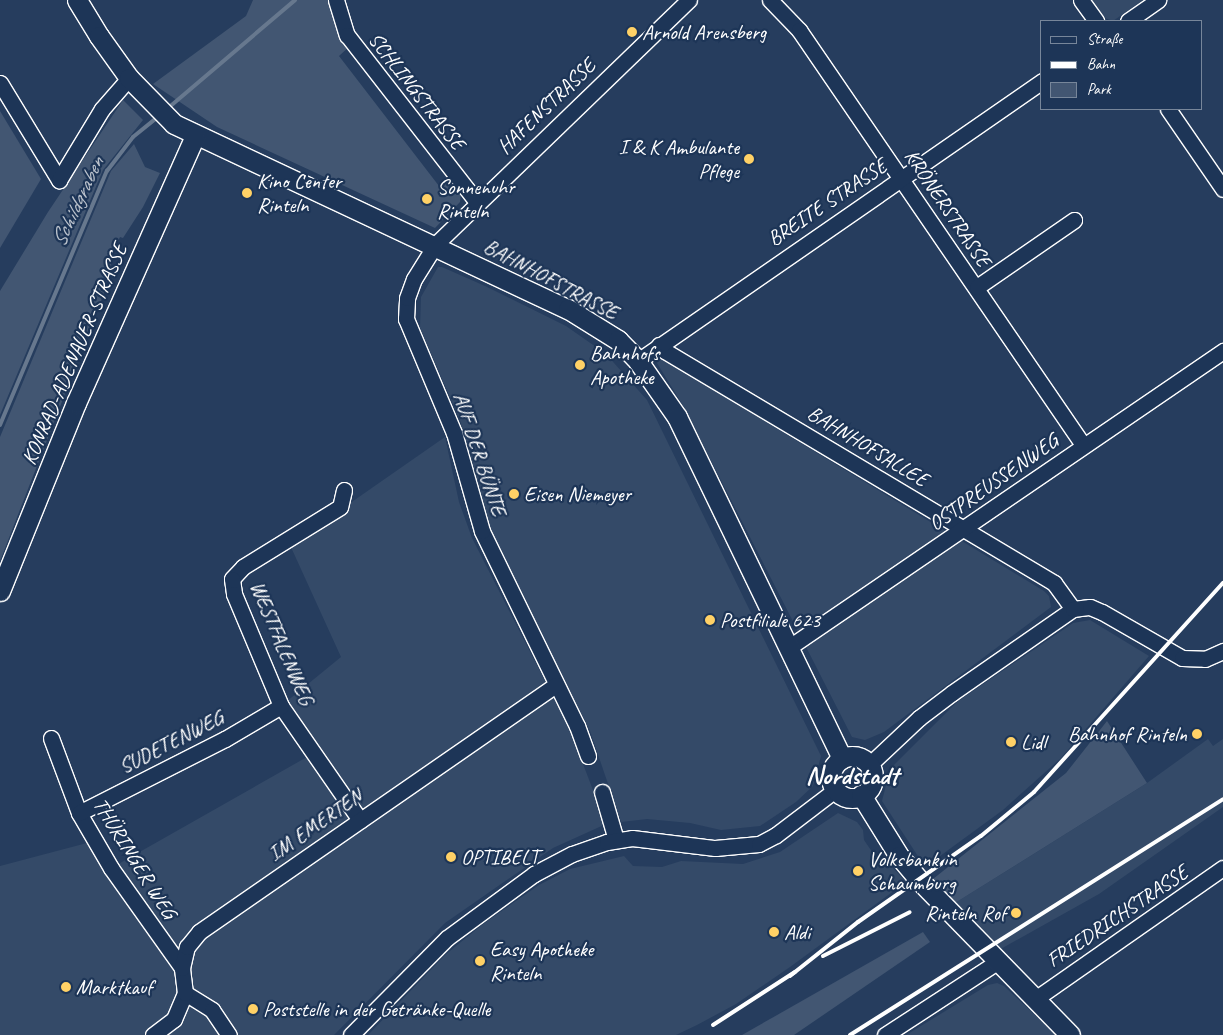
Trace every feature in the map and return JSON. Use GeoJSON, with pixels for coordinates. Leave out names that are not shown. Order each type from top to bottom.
{"type":"FeatureCollection","features":[{"type":"Feature","properties":{"kind":"main road","name":"BAHNHOFSTRASSE"},"geometry":{"type":"LineString","coordinates":[[77,0],[135,85],[190,133],[435,245],[596,325],[618,340],[638,361],[677,417],[842,758]]}},
{"type":"Feature","properties":{"kind":"main road","name":"KONRAD-ADENAUER-STRASSE"},"geometry":{"type":"LineString","coordinates":[[0,591],[76,403],[190,133]]}},
{"type":"Feature","properties":{"kind":"main road"},"geometry":{"type":"LineString","coordinates":[[859,757],[868,765],[871,785],[862,795],[848,797],[836,790],[831,773],[842,758],[859,757]]}},
{"type":"Feature","properties":{"kind":"main road"},"geometry":{"type":"LineString","coordinates":[[862,795],[899,856],[996,962],[1070,1035]]}},
{"type":"Feature","properties":{"kind":"street","name":"SCHLINGSTRASSE"},"geometry":{"type":"LineString","coordinates":[[336,0],[347,35],[477,202]]}},
{"type":"Feature","properties":{"kind":"street","name":"HAFENSTRASSE"},"geometry":{"type":"LineString","coordinates":[[435,245],[477,202],[689,0]]}},
{"type":"Feature","properties":{"kind":"street","name":"KRÖNERSTRASSE"},"geometry":{"type":"LineString","coordinates":[[770,0],[799,30],[902,177],[1083,446]]}},
{"type":"Feature","properties":{"kind":"street"},"geometry":{"type":"LineString","coordinates":[[1081,0],[1095,20]]}},
{"type":"Feature","properties":{"kind":"street"},"geometry":{"type":"LineString","coordinates":[[1129,20],[1158,0]]}},
{"type":"Feature","properties":{"kind":"street","name":"BREITE STRASSE"},"geometry":{"type":"LineString","coordinates":[[638,361],[1040,82]]}},
{"type":"Feature","properties":{"kind":"street"},"geometry":{"type":"LineString","coordinates":[[0,83],[59,180],[102,109],[135,85]]}},
{"type":"Feature","properties":{"kind":"street"},"geometry":{"type":"LineString","coordinates":[[1169,110],[1223,189]]}},
{"type":"Feature","properties":{"kind":"street"},"geometry":{"type":"LineString","coordinates":[[977,287],[1074,220]]}},
{"type":"Feature","properties":{"kind":"street","name":"AUF DER BÜNTE"},"geometry":{"type":"LineString","coordinates":[[435,245],[414,279],[407,298],[406,319],[454,433],[482,530],[588,756]]}},
{"type":"Feature","properties":{"kind":"street","name":"BAHNHOFSALLEE"},"geometry":{"type":"LineString","coordinates":[[660,344],[664,351],[1054,583],[1073,609]]}},
{"type":"Feature","properties":{"kind":"street","name":"OSTPREUSSENWEG"},"geometry":{"type":"LineString","coordinates":[[788,648],[1223,350]]}},
{"type":"Feature","properties":{"kind":"street","name":"WESTFALENWEG"},"geometry":{"type":"LineString","coordinates":[[344,490],[340,507],[243,567],[232,579],[234,594],[281,706],[360,820]]}},
{"type":"Feature","properties":{"kind":"street"},"geometry":{"type":"LineString","coordinates":[[868,765],[919,718],[1073,609],[1090,607],[1102,612],[1162,648],[1194,660],[1223,650]]}},
{"type":"Feature","properties":{"kind":"street","name":"IM EMERTEN"},"geometry":{"type":"LineString","coordinates":[[186,993],[182,968],[187,947],[199,932],[556,685]]}},
{"type":"Feature","properties":{"kind":"street","name":"SUDETENWEG"},"geometry":{"type":"LineString","coordinates":[[79,813],[225,739],[281,706]]}},
{"type":"Feature","properties":{"kind":"street","name":"THÜRINGER WEG"},"geometry":{"type":"LineString","coordinates":[[52,738],[79,813],[111,868],[182,968]]}},
{"type":"Feature","properties":{"kind":"street"},"geometry":{"type":"LineString","coordinates":[[351,1035],[447,938],[534,874],[572,854],[616,840],[648,838],[715,848],[760,844],[776,835],[836,790]]}},
{"type":"Feature","properties":{"kind":"street"},"geometry":{"type":"LineString","coordinates":[[602,792],[616,840]]}},
{"type":"Feature","properties":{"kind":"street","name":"FRIEDRICHSTRASSE"},"geometry":{"type":"LineString","coordinates":[[1035,999],[1223,868]]}},
{"type":"Feature","properties":{"kind":"street"},"geometry":{"type":"LineString","coordinates":[[885,1035],[996,962]]}},
{"type":"Feature","properties":{"kind":"street"},"geometry":{"type":"LineString","coordinates":[[153,1035],[174,1019],[186,993],[212,1010],[229,1035]]}},
{"type":"Feature","properties":{"kind":"shaded area"},"geometry":{"type":"Polygon","coordinates":[[[1089,0],[1143,0],[1114,20],[1102,17],[1089,0]]]}},
{"type":"Feature","properties":{"kind":"shaded area"},"geometry":{"type":"Polygon","coordinates":[[[438,267],[485,286],[566,326],[606,354],[647,400],[821,756],[813,786],[796,802],[760,826],[721,830],[690,823],[647,819],[621,822],[590,731],[489,529],[467,463],[461,423],[420,328],[421,297],[438,267]]]}},
{"type":"Feature","properties":{"kind":"shaded area"},"geometry":{"type":"Polygon","coordinates":[[[661,358],[1044,591],[1049,596],[1051,607],[884,732],[865,740],[852,737],[682,404],[657,363],[661,358]]]}},
{"type":"Feature","properties":{"kind":"shaded area"},"geometry":{"type":"Polygon","coordinates":[[[445,437],[459,502],[472,538],[570,730],[606,824],[553,848],[445,923],[334,1035],[0,1035],[0,866],[87,843],[106,871],[314,753],[281,706],[341,657],[290,545],[445,437]]]}},
{"type":"Feature","properties":{"kind":"shaded area"},"geometry":{"type":"Polygon","coordinates":[[[1090,620],[1149,656],[1060,759],[1003,810],[925,867],[882,801],[890,769],[958,701],[1073,623],[1090,620]]]}},
{"type":"Feature","properties":{"kind":"shaded area"},"geometry":{"type":"Polygon","coordinates":[[[1208,739],[1213,746],[1223,739],[1223,807],[1099,894],[999,950],[955,903],[1147,783],[1208,739]]]}},
{"type":"Feature","properties":{"kind":"shaded area"},"geometry":{"type":"Polygon","coordinates":[[[838,813],[857,822],[863,830],[864,840],[879,862],[891,866],[906,882],[736,1004],[676,1035],[368,1035],[445,955],[483,924],[539,885],[570,869],[624,856],[633,866],[662,867],[681,861],[743,864],[780,852],[838,813]]]}},
{"type":"Feature","properties":{"kind":"shaded area"},"geometry":{"type":"Polygon","coordinates":[[[997,983],[1004,986],[1056,1035],[906,1035],[988,985],[997,983]]]}},
{"type":"Feature","properties":{"kind":"green space"},"geometry":{"type":"Polygon","coordinates":[[[253,0],[332,0],[351,45],[339,56],[439,186],[453,176],[461,192],[460,202],[435,228],[217,127],[153,84],[246,16],[253,0]]]}},
{"type":"Feature","properties":{"kind":"green space"},"geometry":{"type":"Polygon","coordinates":[[[123,100],[143,120],[103,170],[0,415],[0,291],[48,212],[123,100]]]}},
{"type":"Feature","properties":{"kind":"green space"},"geometry":{"type":"Polygon","coordinates":[[[0,111],[41,179],[0,248],[0,111]]]}},
{"type":"Feature","properties":{"kind":"green space"},"geometry":{"type":"Polygon","coordinates":[[[134,144],[145,167],[160,173],[143,207],[123,238],[120,237],[107,263],[111,264],[105,291],[0,561],[0,437],[111,171],[134,144]]]}},
{"type":"Feature","properties":{"kind":"green space"},"geometry":{"type":"Polygon","coordinates":[[[1107,721],[1147,783],[955,903],[933,879],[1066,773],[1107,721]]]}},
{"type":"Feature","properties":{"kind":"green space"},"geometry":{"type":"Polygon","coordinates":[[[923,932],[930,942],[794,1035],[742,1035],[923,932]]]}},
{"type":"Feature","properties":{"kind":"waterway","name":"Schildgraben"},"geometry":{"type":"LineString","coordinates":[[167,109],[295,0]]}},
{"type":"Feature","properties":{"kind":"waterway","name":"Schildgraben"},"geometry":{"type":"LineString","coordinates":[[0,425],[107,171],[133,137],[158,117]]}},
{"type":"Feature","properties":{"kind":"railway"},"geometry":{"type":"LineString","coordinates":[[790,976],[858,922],[981,836],[1034,792],[1223,583]]}},
{"type":"Feature","properties":{"kind":"railway"},"geometry":{"type":"LineString","coordinates":[[850,1035],[1223,799]]}},
{"type":"Feature","properties":{"kind":"railway"},"geometry":{"type":"LineString","coordinates":[[823,956],[910,912]]}},
{"type":"Feature","properties":{"kind":"railway"},"geometry":{"type":"LineString","coordinates":[[713,1025],[795,972]]}},
{"type":"Feature","properties":{"kind":"place","name":"Arnold Arensberg"},"geometry":{"type":"Point","coordinates":[632,32]}},
{"type":"Feature","properties":{"kind":"place","name":"I & K Ambulante Pflege"},"geometry":{"type":"Point","coordinates":[749,159]}},
{"type":"Feature","properties":{"kind":"place","name":"Kino Center Rinteln"},"geometry":{"type":"Point","coordinates":[247,193]}},
{"type":"Feature","properties":{"kind":"place","name":"Sonnenuhr Rinteln"},"geometry":{"type":"Point","coordinates":[427,199]}},
{"type":"Feature","properties":{"kind":"place","name":"Bahnhofs Apotheke"},"geometry":{"type":"Point","coordinates":[580,365]}},
{"type":"Feature","properties":{"kind":"place","name":"Eisen Niemeyer"},"geometry":{"type":"Point","coordinates":[514,494]}},
{"type":"Feature","properties":{"kind":"place","name":"Postfiliale 623"},"geometry":{"type":"Point","coordinates":[710,620]}},
{"type":"Feature","properties":{"kind":"place","name":"Bahnhof Rinteln"},"geometry":{"type":"Point","coordinates":[1197,734]}},
{"type":"Feature","properties":{"kind":"place","name":"Lidl"},"geometry":{"type":"Point","coordinates":[1011,742]}},
{"type":"Feature","properties":{"kind":"place","name":"OPTIBELT"},"geometry":{"type":"Point","coordinates":[451,857]}},
{"type":"Feature","properties":{"kind":"place","name":"Volksbank in Schaumburg"},"geometry":{"type":"Point","coordinates":[858,871]}},
{"type":"Feature","properties":{"kind":"place","name":"Rinteln Rof"},"geometry":{"type":"Point","coordinates":[1016,913]}},
{"type":"Feature","properties":{"kind":"place","name":"Aldi"},"geometry":{"type":"Point","coordinates":[774,932]}},
{"type":"Feature","properties":{"kind":"place","name":"Easy Apotheke Rinteln"},"geometry":{"type":"Point","coordinates":[480,961]}},
{"type":"Feature","properties":{"kind":"place","name":"Marktkauf"},"geometry":{"type":"Point","coordinates":[66,987]}},
{"type":"Feature","properties":{"kind":"place","name":"Poststelle in der Getränke-Quelle"},"geometry":{"type":"Point","coordinates":[253,1009]}},
{"type":"Feature","properties":{"kind":"district","name":"Nordstadt"},"geometry":{"type":"Point","coordinates":[852,776]}}]}
